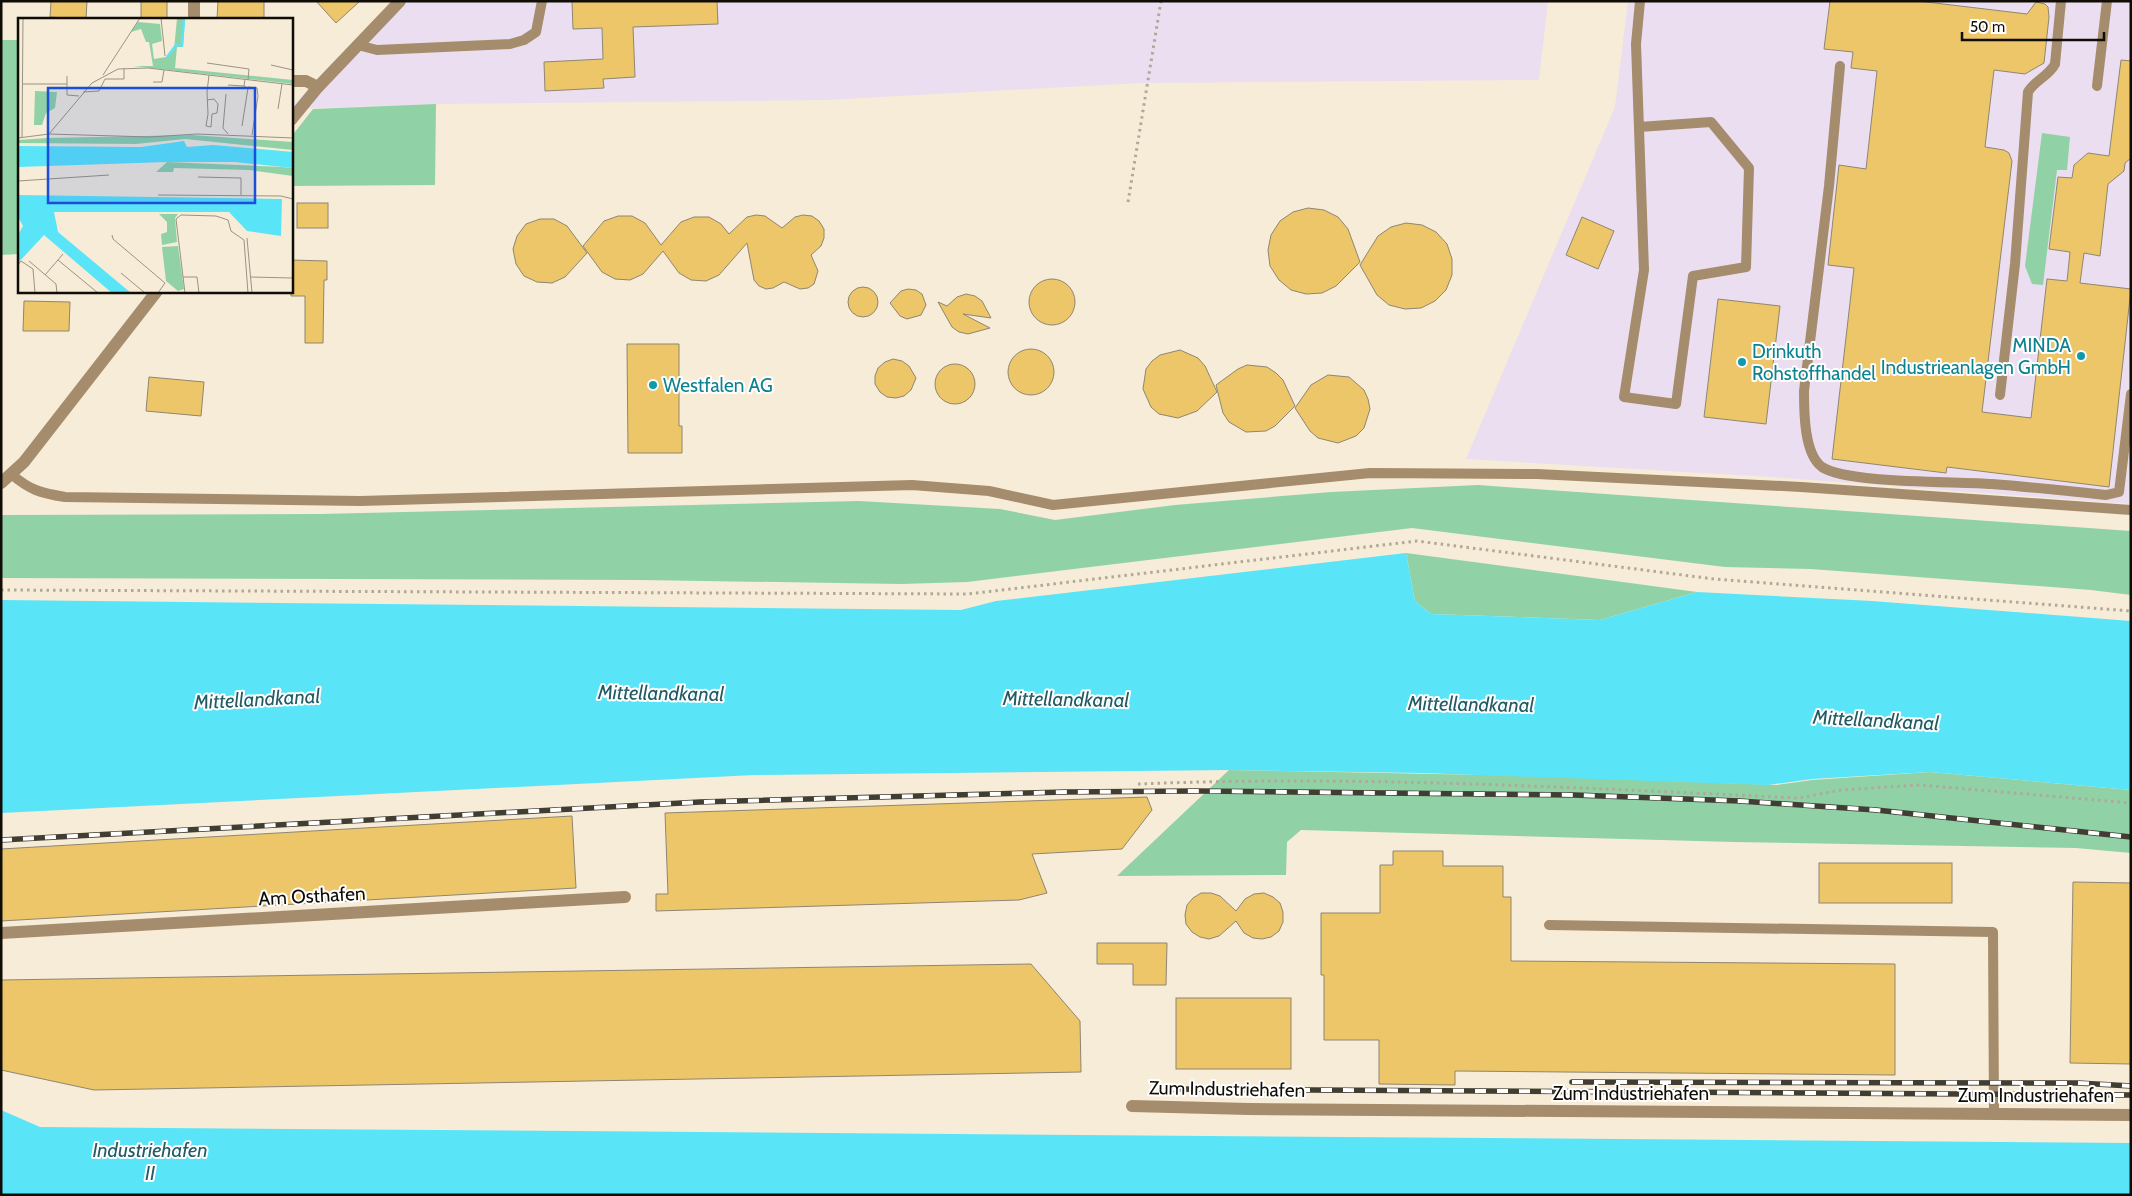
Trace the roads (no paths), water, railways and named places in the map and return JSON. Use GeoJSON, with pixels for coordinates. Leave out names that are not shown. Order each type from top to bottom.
{"type":"FeatureCollection","features":[{"type":"Feature","properties":{"kind":"street"},"geometry":{"type":"LineString","coordinates":[[194,1],[194,18]]}},
{"type":"Feature","properties":{"kind":"street"},"geometry":{"type":"LineString","coordinates":[[292,119],[318,87],[400,1]]}},
{"type":"Feature","properties":{"kind":"street"},"geometry":{"type":"LineString","coordinates":[[292,81],[306,81],[318,87]]}},
{"type":"Feature","properties":{"kind":"street"},"geometry":{"type":"LineString","coordinates":[[1,483],[24,462],[156,292]]}},
{"type":"Feature","properties":{"kind":"street","name":"Am Osthafen"},"geometry":{"type":"LineString","coordinates":[[1,933],[625,897]]}},
{"type":"Feature","properties":{"kind":"street","name":"Zum Industriehafen"},"geometry":{"type":"LineString","coordinates":[[1132,1106],[1249,1109],[2131,1115]]}},
{"type":"Feature","properties":{"kind":"lane"},"geometry":{"type":"LineString","coordinates":[[358,45],[377,50],[510,44],[524,40],[536,32],[542,1]]}},
{"type":"Feature","properties":{"kind":"lane"},"geometry":{"type":"LineString","coordinates":[[1639,127],[1711,122],[1749,168],[1746,267],[1693,276],[1676,404],[1624,397],[1644,270],[1636,44],[1640,1]]}},
{"type":"Feature","properties":{"kind":"lane"},"geometry":{"type":"LineString","coordinates":[[2000,395],[2015,264],[2028,92],[2033,84],[2052,69],[2055,64],[2061,1]]}},
{"type":"Feature","properties":{"kind":"lane"},"geometry":{"type":"LineString","coordinates":[[2097,86],[2107,1]]}},
{"type":"Feature","properties":{"kind":"lane"},"geometry":{"type":"LineString","coordinates":[[1840,66],[1829,186],[1804,391],[1804,415],[1811,455],[1822,467],[1859,478],[1991,484],[2106,494],[2120,492],[2131,394]]}},
{"type":"Feature","properties":{"kind":"lane"},"geometry":{"type":"LineString","coordinates":[[11,474],[26,487],[37,492],[65,497],[360,502],[912,485],[989,491],[1053,505],[1370,473],[1537,474],[1801,487],[2131,510]]}},
{"type":"Feature","properties":{"kind":"lane"},"geometry":{"type":"LineString","coordinates":[[1549,925],[1993,932],[1994,1114]]}},
{"type":"Feature","properties":{"kind":"water","name":"Mittellandkanal"},"geometry":{"type":"Polygon","coordinates":[[[1406,553],[1415,601],[1431,614],[1600,620],[1697,592],[1872,601],[2131,621],[2131,790],[1930,772],[1812,779],[1768,785],[1421,773],[1229,770],[754,775],[1,813],[1,600],[961,610],[996,601],[1406,553]]]}},
{"type":"Feature","properties":{"kind":"water","name":"Industriehafen II"},"geometry":{"type":"Polygon","coordinates":[[[1,1110],[40,1127],[2131,1143],[2131,1195],[1,1195],[1,1110]]]}},
{"type":"Feature","properties":{"kind":"railway"},"geometry":{"type":"LineString","coordinates":[[1,840],[700,802],[1066,792],[1198,791],[1574,795],[1740,801],[1876,810],[2131,837]]}},
{"type":"Feature","properties":{"kind":"railway"},"geometry":{"type":"LineString","coordinates":[[1572,1082],[2078,1083],[2131,1086]]}},
{"type":"Feature","properties":{"kind":"railway"},"geometry":{"type":"LineString","coordinates":[[1167,1089],[2131,1095]]}},
{"type":"Feature","properties":{"kind":"place","name":"MINDA Industrieanlagen GmbH"},"geometry":{"type":"Point","coordinates":[2081,356]}},
{"type":"Feature","properties":{"kind":"place","name":"Drinkuth Rohstoffhandel"},"geometry":{"type":"Point","coordinates":[1742,362]}},
{"type":"Feature","properties":{"kind":"place","name":"Westfalen AG"},"geometry":{"type":"Point","coordinates":[653,385]}}]}
